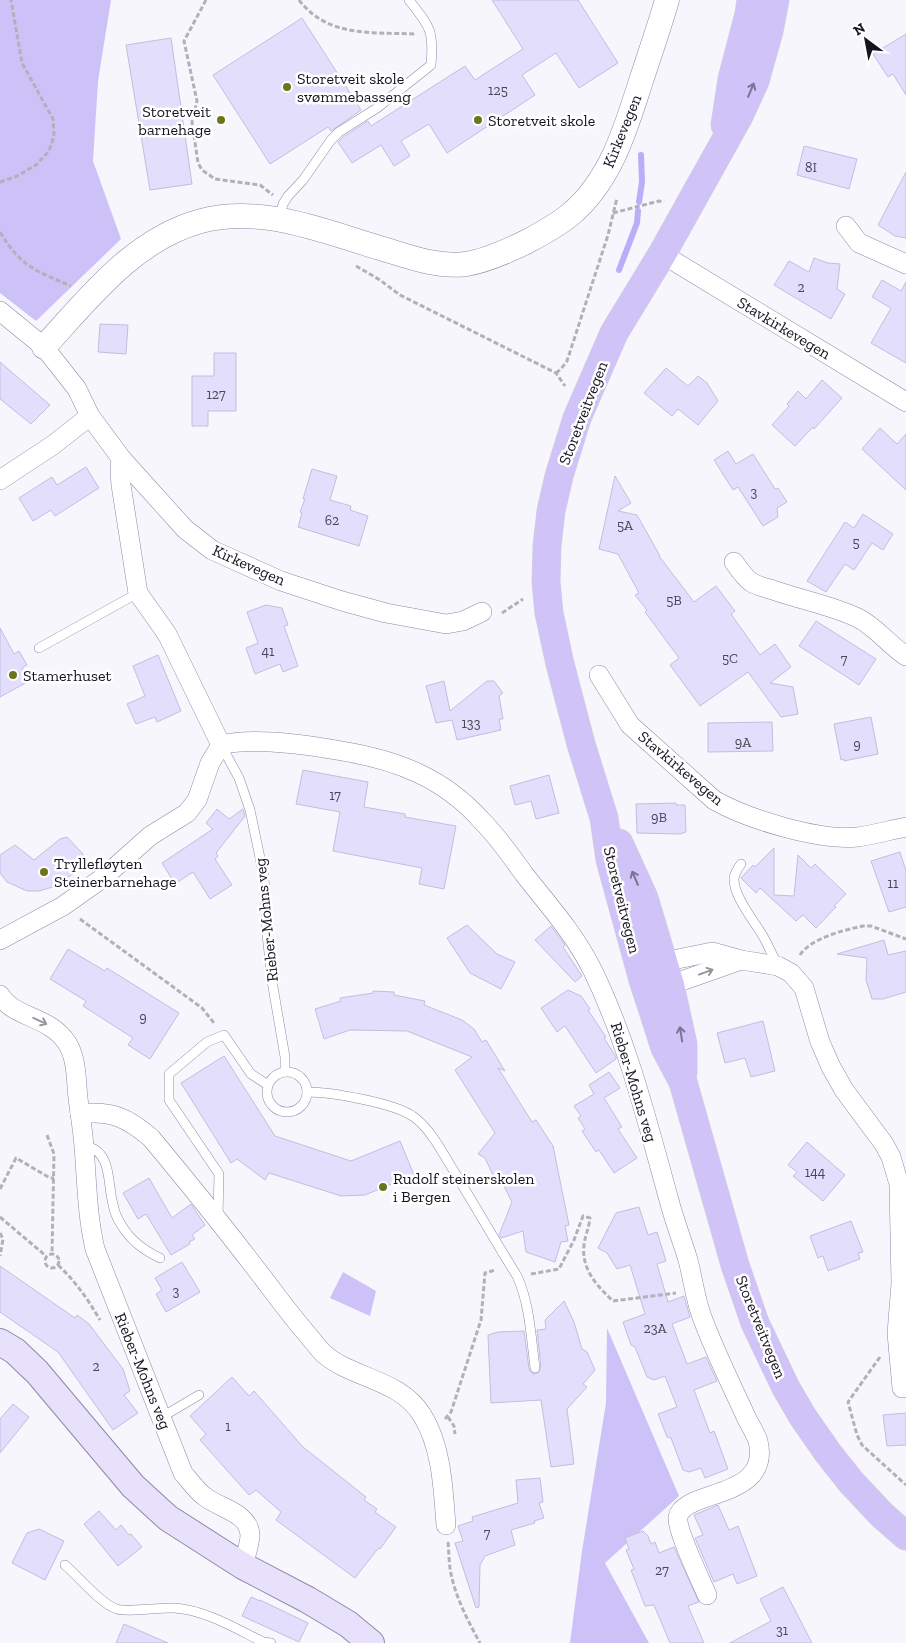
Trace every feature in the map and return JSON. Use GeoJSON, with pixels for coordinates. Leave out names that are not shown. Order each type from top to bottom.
{"type":"FeatureCollection","features":[{"type":"Feature","properties":{"kind":"main road","name":"Storetveitvegen"},"geometry":{"type":"LineString","coordinates":[[721,149],[732,79],[749,14],[750,0]]}},
{"type":"Feature","properties":{"kind":"main road","name":"Storetveitvegen"},"geometry":{"type":"LineString","coordinates":[[775,0],[769,31],[754,81],[739,116],[662,254],[614,333],[577,418],[559,476],[551,511],[547,546],[546,582],[549,613],[560,664],[581,744],[604,818],[610,860],[643,980],[665,1048],[683,1082],[735,1265],[755,1323],[768,1352],[803,1417],[828,1453],[851,1482],[882,1515],[906,1536]]}},
{"type":"Feature","properties":{"kind":"main road","name":"Storetveitvegen"},"geometry":{"type":"LineString","coordinates":[[604,818],[619,843],[644,898],[666,974],[683,1044],[683,1082]]}},
{"type":"Feature","properties":{"kind":"main road"},"geometry":{"type":"LineString","coordinates":[[0,1342],[15,1351],[37,1372],[133,1486],[182,1528],[244,1566],[348,1624],[371,1643]]}},
{"type":"Feature","properties":{"kind":"street","name":"Kirkevegen"},"geometry":{"type":"LineString","coordinates":[[44,347],[93,295],[142,249],[163,236],[203,221],[281,211],[414,258],[444,263],[466,264],[522,244],[547,231],[571,214],[589,195],[604,174],[617,150],[628,123],[667,0]]}},
{"type":"Feature","properties":{"kind":"street"},"geometry":{"type":"LineString","coordinates":[[846,226],[859,243],[906,264]]}},
{"type":"Feature","properties":{"kind":"street","name":"Stavkirkevegen"},"geometry":{"type":"LineString","coordinates":[[662,254],[906,402]]}},
{"type":"Feature","properties":{"kind":"street","name":"Kirkevegen"},"geometry":{"type":"LineString","coordinates":[[0,311],[44,347],[77,389],[90,416],[121,458],[185,529],[212,550],[280,581],[386,613],[431,623],[446,624],[463,621],[482,612]]}},
{"type":"Feature","properties":{"kind":"street"},"geometry":{"type":"LineString","coordinates":[[0,480],[53,445],[90,416]]}},
{"type":"Feature","properties":{"kind":"street","name":"Rieber-Mohns veg"},"geometry":{"type":"LineString","coordinates":[[121,458],[121,485],[138,593],[167,634],[221,745],[237,741],[334,749],[376,757],[416,770],[464,803],[482,820],[570,932],[591,968],[605,997],[629,1058],[702,1316],[757,1438],[760,1449],[757,1465],[748,1479],[736,1486],[690,1504],[678,1516],[681,1532],[707,1595]]}},
{"type":"Feature","properties":{"kind":"street"},"geometry":{"type":"LineString","coordinates":[[734,562],[752,582],[792,597],[835,609],[859,619],[906,656]]}},
{"type":"Feature","properties":{"kind":"street","name":"Stavkirkevegen"},"geometry":{"type":"LineString","coordinates":[[599,675],[630,725],[714,800],[725,806],[761,820],[821,836],[857,837],[906,826]]}},
{"type":"Feature","properties":{"kind":"street"},"geometry":{"type":"LineString","coordinates":[[0,940],[63,906],[104,877],[150,836],[187,813],[197,800],[210,763],[221,745]]}},
{"type":"Feature","properties":{"kind":"street"},"geometry":{"type":"LineString","coordinates":[[643,980],[740,960],[783,969],[798,980],[804,988],[820,1042],[830,1067],[844,1090],[884,1144],[896,1170],[900,1203],[901,1284],[897,1333],[902,1388]]}},
{"type":"Feature","properties":{"kind":"street","name":"Rieber-Mohns veg"},"geometry":{"type":"LineString","coordinates":[[0,995],[11,1007],[58,1031],[68,1044],[73,1058],[84,1146],[89,1225],[95,1249],[183,1473],[205,1497],[235,1513],[248,1528],[250,1535],[244,1566]]}},
{"type":"Feature","properties":{"kind":"street"},"geometry":{"type":"LineString","coordinates":[[80,1114],[108,1113],[128,1120],[142,1130],[151,1138],[218,1219],[292,1316],[323,1353],[341,1366],[384,1383],[414,1404],[423,1416],[435,1446],[441,1474],[446,1524]]}},
{"type":"Feature","properties":{"kind":"lane"},"geometry":{"type":"LineString","coordinates":[[281,211],[331,140],[339,132],[377,108],[431,65],[432,34],[410,0]]}},
{"type":"Feature","properties":{"kind":"lane"},"geometry":{"type":"LineString","coordinates":[[39,648],[138,593]]}},
{"type":"Feature","properties":{"kind":"lane","name":"Rieber-Mohns veg"},"geometry":{"type":"LineString","coordinates":[[221,745],[239,778],[250,810],[264,877],[272,981],[285,1057],[285,1072]]}},
{"type":"Feature","properties":{"kind":"lane"},"geometry":{"type":"LineString","coordinates":[[742,864],[736,871],[734,879],[737,892],[783,969]]}},
{"type":"Feature","properties":{"kind":"lane"},"geometry":{"type":"LineString","coordinates":[[218,1219],[219,1174],[169,1100],[169,1074],[207,1042],[224,1035],[251,1074],[268,1086]]}},
{"type":"Feature","properties":{"kind":"lane"},"geometry":{"type":"LineString","coordinates":[[285,1072],[298,1075],[306,1085],[307,1092],[303,1105],[297,1109],[284,1112],[277,1110],[272,1105],[267,1092],[268,1086],[275,1076],[285,1072]]}},
{"type":"Feature","properties":{"kind":"lane"},"geometry":{"type":"LineString","coordinates":[[307,1092],[325,1092],[386,1106],[412,1116],[424,1125],[517,1276],[527,1309],[535,1368]]}},
{"type":"Feature","properties":{"kind":"lane"},"geometry":{"type":"LineString","coordinates":[[84,1146],[96,1151],[103,1158],[108,1168],[113,1206],[122,1226],[140,1247],[160,1258]]}},
{"type":"Feature","properties":{"kind":"lane"},"geometry":{"type":"LineString","coordinates":[[162,1417],[199,1395]]}},
{"type":"Feature","properties":{"kind":"lane"},"geometry":{"type":"LineString","coordinates":[[65,1565],[106,1604],[118,1610],[174,1608],[192,1611],[213,1618],[263,1642],[271,1643]]}},
{"type":"Feature","properties":{"kind":"path"},"geometry":{"type":"LineString","coordinates":[[0,182],[17,176],[36,165],[49,151],[54,136],[53,119],[22,63],[10,0]]}},
{"type":"Feature","properties":{"kind":"path"},"geometry":{"type":"LineString","coordinates":[[206,0],[184,42],[197,101],[192,122],[198,163],[202,170],[214,179],[260,185],[281,211]]}},
{"type":"Feature","properties":{"kind":"path"},"geometry":{"type":"LineString","coordinates":[[299,0],[307,10],[337,28],[349,31],[432,34]]}},
{"type":"Feature","properties":{"kind":"path"},"geometry":{"type":"LineString","coordinates":[[556,373],[562,369],[567,361],[608,235],[617,196]]}},
{"type":"Feature","properties":{"kind":"path"},"geometry":{"type":"LineString","coordinates":[[613,213],[659,201],[669,204]]}},
{"type":"Feature","properties":{"kind":"path"},"geometry":{"type":"LineString","coordinates":[[0,232],[11,250],[22,262],[39,272],[93,295]]}},
{"type":"Feature","properties":{"kind":"path"},"geometry":{"type":"LineString","coordinates":[[350,262],[400,295],[556,373],[568,390]]}},
{"type":"Feature","properties":{"kind":"path"},"geometry":{"type":"LineString","coordinates":[[63,906],[202,1008],[224,1035]]}},
{"type":"Feature","properties":{"kind":"path"},"geometry":{"type":"LineString","coordinates":[[783,969],[809,945],[856,927],[871,926],[906,939]]}},
{"type":"Feature","properties":{"kind":"path"},"geometry":{"type":"LineString","coordinates":[[47,1134],[54,1154],[52,1253]]}},
{"type":"Feature","properties":{"kind":"path"},"geometry":{"type":"LineString","coordinates":[[0,1189],[16,1158],[50,1178],[54,1178]]}},
{"type":"Feature","properties":{"kind":"path"},"geometry":{"type":"LineString","coordinates":[[517,1276],[559,1269],[574,1240],[583,1216],[590,1218],[590,1227],[584,1244],[586,1265],[591,1277],[613,1302],[675,1293],[693,1288]]}},
{"type":"Feature","properties":{"kind":"path"},"geometry":{"type":"LineString","coordinates":[[0,1217],[46,1256]]}},
{"type":"Feature","properties":{"kind":"path"},"geometry":{"type":"LineString","coordinates":[[0,1233],[3,1239],[0,1256]]}},
{"type":"Feature","properties":{"kind":"path"},"geometry":{"type":"LineString","coordinates":[[46,1256],[52,1253]]}},
{"type":"Feature","properties":{"kind":"path"},"geometry":{"type":"LineString","coordinates":[[52,1253],[58,1257],[58,1265]]}},
{"type":"Feature","properties":{"kind":"path"},"geometry":{"type":"LineString","coordinates":[[46,1256],[46,1266],[53,1268],[58,1265]]}},
{"type":"Feature","properties":{"kind":"path"},"geometry":{"type":"LineString","coordinates":[[428,1430],[448,1417],[451,1412],[481,1320],[485,1274],[510,1264]]}},
{"type":"Feature","properties":{"kind":"path"},"geometry":{"type":"LineString","coordinates":[[58,1265],[75,1281],[89,1300]]}},
{"type":"Feature","properties":{"kind":"path"},"geometry":{"type":"LineString","coordinates":[[897,1333],[848,1402],[857,1435],[862,1445],[906,1485]]}},
{"type":"Feature","properties":{"kind":"path"},"geometry":{"type":"LineString","coordinates":[[448,1417],[454,1426],[455,1434]]}},
{"type":"Feature","properties":{"kind":"path"},"geometry":{"type":"LineString","coordinates":[[446,1524],[451,1574],[467,1619],[480,1643]]}},
{"type":"Feature","properties":{"kind":"shaded area"},"geometry":{"type":"Polygon","coordinates":[[[0,0],[111,0],[98,81],[93,161],[121,239],[36,321],[0,293],[0,0]]]}},
{"type":"Feature","properties":{"kind":"shaded area"},"geometry":{"type":"Polygon","coordinates":[[[343,1272],[376,1291],[370,1316],[330,1298],[343,1272]]]}},
{"type":"Feature","properties":{"kind":"shaded area"},"geometry":{"type":"Polygon","coordinates":[[[607,1328],[679,1496],[605,1563],[649,1643],[570,1643],[582,1551],[606,1403],[607,1328]]]}},
{"type":"Feature","properties":{"kind":"building"},"geometry":{"type":"Polygon","coordinates":[[[492,0],[578,0],[618,63],[579,88],[556,53],[522,75],[535,95],[447,153],[429,124],[401,141],[410,156],[394,166],[381,145],[352,163],[338,142],[343,137],[368,121],[371,126],[465,66],[475,80],[523,49],[492,0]]]}},
{"type":"Feature","properties":{"kind":"building"},"geometry":{"type":"Polygon","coordinates":[[[302,18],[361,110],[331,131],[328,127],[270,164],[213,75],[302,18]]]}},
{"type":"Feature","properties":{"kind":"building"},"geometry":{"type":"Polygon","coordinates":[[[906,34],[906,95],[893,74],[888,77],[873,54],[906,34]]]}},
{"type":"Feature","properties":{"kind":"building"},"geometry":{"type":"Polygon","coordinates":[[[171,38],[192,184],[150,190],[126,45],[171,38]]]}},
{"type":"Feature","properties":{"kind":"building"},"geometry":{"type":"Polygon","coordinates":[[[804,146],[857,159],[849,189],[797,175],[804,146]]]}},
{"type":"Feature","properties":{"kind":"building"},"geometry":{"type":"Polygon","coordinates":[[[906,172],[906,238],[895,236],[878,225],[906,172]]]}},
{"type":"Feature","properties":{"kind":"building"},"geometry":{"type":"Polygon","coordinates":[[[814,258],[828,263],[840,264],[837,289],[845,294],[831,319],[774,285],[789,261],[809,272],[814,258]]]}},
{"type":"Feature","properties":{"kind":"building"},"geometry":{"type":"Polygon","coordinates":[[[882,280],[901,291],[906,282],[906,363],[871,343],[891,308],[872,297],[882,280]]]}},
{"type":"Feature","properties":{"kind":"building"},"geometry":{"type":"Polygon","coordinates":[[[100,324],[128,325],[126,354],[98,352],[100,324]]]}},
{"type":"Feature","properties":{"kind":"building"},"geometry":{"type":"Polygon","coordinates":[[[214,353],[236,353],[236,411],[208,411],[208,426],[192,426],[192,376],[214,376],[214,353]]]}},
{"type":"Feature","properties":{"kind":"building"},"geometry":{"type":"Polygon","coordinates":[[[0,362],[50,405],[31,424],[0,399],[0,362]]]}},
{"type":"Feature","properties":{"kind":"building"},"geometry":{"type":"Polygon","coordinates":[[[666,368],[688,386],[698,376],[707,383],[718,401],[698,425],[678,409],[672,416],[644,393],[666,368]]]}},
{"type":"Feature","properties":{"kind":"building"},"geometry":{"type":"Polygon","coordinates":[[[822,380],[842,398],[814,429],[813,427],[795,446],[772,425],[789,406],[787,404],[798,391],[806,399],[822,380]]]}},
{"type":"Feature","properties":{"kind":"building"},"geometry":{"type":"Polygon","coordinates":[[[880,428],[897,444],[906,434],[906,490],[862,449],[880,428]]]}},
{"type":"Feature","properties":{"kind":"building"},"geometry":{"type":"Polygon","coordinates":[[[728,451],[736,464],[753,454],[775,489],[778,488],[787,502],[777,508],[778,517],[763,526],[738,487],[733,490],[714,460],[728,451]]]}},
{"type":"Feature","properties":{"kind":"building"},"geometry":{"type":"Polygon","coordinates":[[[86,467],[99,488],[55,516],[51,510],[33,521],[19,498],[52,477],[57,485],[86,467]]]}},
{"type":"Feature","properties":{"kind":"building"},"geometry":{"type":"Polygon","coordinates":[[[312,469],[337,476],[330,500],[351,506],[350,510],[368,516],[359,546],[298,527],[302,513],[300,512],[305,499],[303,499],[312,469]]]}},
{"type":"Feature","properties":{"kind":"building"},"geometry":{"type":"Polygon","coordinates":[[[615,476],[631,503],[618,511],[637,515],[659,556],[694,602],[716,586],[735,611],[731,614],[760,655],[775,644],[791,667],[770,683],[793,687],[798,714],[781,717],[748,672],[700,706],[670,665],[679,658],[645,612],[647,610],[635,595],[639,593],[618,554],[599,549],[615,476]]]}},
{"type":"Feature","properties":{"kind":"building"},"geometry":{"type":"Polygon","coordinates":[[[863,514],[893,534],[883,550],[872,543],[854,570],[845,564],[826,592],[807,581],[845,522],[854,528],[863,514]]]}},
{"type":"Feature","properties":{"kind":"building"},"geometry":{"type":"Polygon","coordinates":[[[266,605],[282,608],[288,625],[284,626],[298,666],[283,672],[280,664],[255,674],[246,648],[258,643],[247,612],[266,605]]]}},
{"type":"Feature","properties":{"kind":"building"},"geometry":{"type":"Polygon","coordinates":[[[816,621],[876,659],[859,685],[799,646],[816,621]]]}},
{"type":"Feature","properties":{"kind":"building","name":"Stamerhuset"},"geometry":{"type":"Polygon","coordinates":[[[0,628],[14,654],[19,651],[27,665],[22,668],[29,681],[0,697],[0,628]]]}},
{"type":"Feature","properties":{"kind":"building"},"geometry":{"type":"Polygon","coordinates":[[[158,655],[181,711],[157,722],[155,717],[136,724],[127,704],[145,696],[133,666],[158,655]]]}},
{"type":"Feature","properties":{"kind":"building"},"geometry":{"type":"Polygon","coordinates":[[[444,681],[450,711],[487,681],[494,681],[503,693],[499,696],[503,719],[499,719],[501,730],[457,740],[452,720],[436,723],[426,686],[444,681]]]}},
{"type":"Feature","properties":{"kind":"building"},"geometry":{"type":"Polygon","coordinates":[[[871,717],[878,754],[841,760],[834,724],[871,717]]]}},
{"type":"Feature","properties":{"kind":"building"},"geometry":{"type":"Polygon","coordinates":[[[772,722],[773,751],[708,752],[708,723],[772,722]]]}},
{"type":"Feature","properties":{"kind":"building"},"geometry":{"type":"Polygon","coordinates":[[[303,770],[368,782],[364,807],[405,814],[405,817],[456,826],[444,889],[419,884],[422,868],[333,851],[340,812],[296,804],[303,770]]]}},
{"type":"Feature","properties":{"kind":"building"},"geometry":{"type":"Polygon","coordinates":[[[549,775],[559,813],[536,819],[531,801],[515,805],[510,786],[549,775]]]}},
{"type":"Feature","properties":{"kind":"building"},"geometry":{"type":"Polygon","coordinates":[[[676,803],[676,805],[685,805],[686,832],[680,834],[637,833],[636,804],[676,803]]]}},
{"type":"Feature","properties":{"kind":"building"},"geometry":{"type":"Polygon","coordinates":[[[217,809],[229,819],[243,809],[245,816],[216,853],[218,856],[215,859],[232,885],[210,899],[193,872],[175,884],[162,863],[213,829],[206,823],[217,809]]]}},
{"type":"Feature","properties":{"kind":"building"},"geometry":{"type":"Polygon","coordinates":[[[67,837],[85,858],[74,873],[56,886],[39,891],[27,891],[7,882],[0,873],[0,855],[15,845],[34,860],[60,839],[67,837]]]}},
{"type":"Feature","properties":{"kind":"building"},"geometry":{"type":"Polygon","coordinates":[[[774,848],[774,895],[794,896],[798,855],[811,868],[815,864],[846,894],[816,928],[803,915],[796,921],[760,888],[756,893],[741,878],[753,865],[755,867],[774,848]]]}},
{"type":"Feature","properties":{"kind":"building"},"geometry":{"type":"Polygon","coordinates":[[[900,852],[906,871],[906,907],[889,912],[871,861],[900,852]]]}},
{"type":"Feature","properties":{"kind":"building"},"geometry":{"type":"Polygon","coordinates":[[[467,925],[497,954],[515,962],[501,989],[470,973],[447,938],[467,925]]]}},
{"type":"Feature","properties":{"kind":"building"},"geometry":{"type":"Polygon","coordinates":[[[551,926],[565,945],[563,947],[582,976],[575,982],[535,940],[551,926]]]}},
{"type":"Feature","properties":{"kind":"building"},"geometry":{"type":"Polygon","coordinates":[[[884,940],[888,955],[906,951],[906,992],[883,999],[872,999],[866,980],[867,958],[837,954],[884,940]]]}},
{"type":"Feature","properties":{"kind":"building"},"geometry":{"type":"Polygon","coordinates":[[[68,949],[105,971],[107,968],[179,1013],[150,1059],[128,1045],[133,1038],[83,1006],[86,1001],[50,979],[68,949]]]}},
{"type":"Feature","properties":{"kind":"building"},"geometry":{"type":"Polygon","coordinates":[[[568,990],[581,996],[616,1057],[616,1059],[596,1073],[565,1026],[557,1032],[541,1008],[568,990]]]}},
{"type":"Feature","properties":{"kind":"building"},"geometry":{"type":"Polygon","coordinates":[[[373,991],[394,992],[394,995],[425,1001],[424,1005],[462,1020],[474,1029],[482,1042],[486,1040],[505,1071],[498,1068],[532,1122],[536,1120],[553,1146],[569,1225],[565,1226],[568,1241],[561,1242],[555,1262],[526,1252],[523,1231],[501,1238],[499,1235],[512,1202],[502,1182],[492,1183],[493,1175],[485,1158],[478,1154],[495,1133],[455,1070],[472,1057],[407,1031],[350,1030],[324,1039],[315,1009],[341,1001],[340,998],[373,993],[373,991]]]}},
{"type":"Feature","properties":{"kind":"building"},"geometry":{"type":"Polygon","coordinates":[[[763,1021],[775,1071],[751,1077],[745,1058],[725,1063],[717,1033],[763,1021]]]}},
{"type":"Feature","properties":{"kind":"building"},"geometry":{"type":"Polygon","coordinates":[[[224,1056],[275,1136],[351,1161],[400,1141],[414,1175],[365,1195],[341,1196],[269,1173],[265,1180],[237,1159],[231,1163],[181,1083],[224,1056]]]}},
{"type":"Feature","properties":{"kind":"building"},"geometry":{"type":"Polygon","coordinates":[[[609,1072],[620,1088],[604,1098],[622,1127],[618,1129],[637,1158],[614,1173],[599,1150],[596,1152],[582,1131],[585,1129],[578,1118],[581,1116],[574,1106],[594,1094],[589,1085],[609,1072]]]}},
{"type":"Feature","properties":{"kind":"building"},"geometry":{"type":"Polygon","coordinates":[[[807,1142],[845,1175],[823,1201],[793,1176],[797,1172],[788,1165],[807,1142]]]}},
{"type":"Feature","properties":{"kind":"building"},"geometry":{"type":"Polygon","coordinates":[[[149,1178],[172,1218],[191,1204],[205,1225],[192,1235],[195,1239],[189,1242],[190,1244],[171,1255],[146,1214],[138,1219],[123,1193],[149,1178]]]}},
{"type":"Feature","properties":{"kind":"building"},"geometry":{"type":"Polygon","coordinates":[[[639,1207],[648,1235],[657,1232],[666,1261],[657,1264],[668,1302],[684,1296],[690,1317],[672,1324],[687,1364],[706,1357],[717,1381],[694,1390],[710,1433],[714,1431],[728,1469],[705,1478],[701,1468],[689,1472],[683,1470],[671,1438],[667,1437],[658,1414],[677,1407],[665,1376],[654,1380],[647,1377],[635,1347],[631,1345],[623,1322],[645,1314],[630,1265],[617,1269],[607,1253],[598,1248],[616,1213],[639,1207]]]}},
{"type":"Feature","properties":{"kind":"building"},"geometry":{"type":"Polygon","coordinates":[[[851,1221],[863,1252],[858,1253],[860,1259],[828,1271],[823,1256],[818,1258],[810,1236],[851,1221]]]}},
{"type":"Feature","properties":{"kind":"building"},"geometry":{"type":"Polygon","coordinates":[[[182,1262],[200,1292],[166,1312],[156,1294],[162,1290],[155,1278],[182,1262]]]}},
{"type":"Feature","properties":{"kind":"building"},"geometry":{"type":"Polygon","coordinates":[[[0,1266],[75,1318],[77,1315],[89,1324],[123,1369],[130,1391],[124,1395],[138,1413],[113,1430],[58,1352],[0,1312],[0,1266]]]}},
{"type":"Feature","properties":{"kind":"building"},"geometry":{"type":"Polygon","coordinates":[[[564,1301],[574,1322],[582,1349],[587,1352],[595,1370],[583,1384],[587,1387],[567,1409],[574,1464],[551,1467],[541,1400],[491,1403],[488,1335],[498,1332],[524,1331],[529,1369],[533,1374],[538,1373],[541,1367],[537,1330],[546,1329],[545,1320],[564,1301]]]}},
{"type":"Feature","properties":{"kind":"building"},"geometry":{"type":"Polygon","coordinates":[[[232,1377],[249,1396],[254,1391],[303,1447],[366,1497],[364,1500],[377,1509],[375,1512],[396,1527],[355,1578],[276,1520],[281,1512],[256,1490],[249,1495],[200,1440],[206,1434],[190,1416],[232,1377]]]}},
{"type":"Feature","properties":{"kind":"building"},"geometry":{"type":"Polygon","coordinates":[[[13,1404],[29,1417],[0,1453],[0,1419],[13,1404]]]}},
{"type":"Feature","properties":{"kind":"building"},"geometry":{"type":"Polygon","coordinates":[[[906,1413],[906,1445],[887,1446],[883,1415],[906,1413]]]}},
{"type":"Feature","properties":{"kind":"building"},"geometry":{"type":"Polygon","coordinates":[[[540,1478],[543,1502],[539,1503],[544,1518],[534,1521],[535,1523],[511,1530],[515,1545],[485,1556],[480,1565],[479,1607],[476,1608],[455,1543],[463,1541],[458,1526],[473,1521],[472,1517],[518,1503],[516,1480],[540,1478]]]}},
{"type":"Feature","properties":{"kind":"building"},"geometry":{"type":"Polygon","coordinates":[[[718,1505],[729,1530],[738,1526],[757,1576],[737,1584],[733,1574],[714,1582],[695,1538],[703,1535],[694,1515],[718,1505]]]}},
{"type":"Feature","properties":{"kind":"building"},"geometry":{"type":"Polygon","coordinates":[[[99,1511],[116,1530],[121,1525],[142,1547],[118,1566],[84,1524],[99,1511]]]}},
{"type":"Feature","properties":{"kind":"building"},"geometry":{"type":"Polygon","coordinates":[[[39,1529],[64,1541],[45,1580],[12,1563],[27,1533],[39,1529]]]}},
{"type":"Feature","properties":{"kind":"building"},"geometry":{"type":"Polygon","coordinates":[[[643,1531],[648,1536],[651,1544],[655,1542],[659,1553],[674,1547],[699,1602],[688,1606],[704,1643],[670,1643],[654,1605],[645,1606],[631,1570],[634,1569],[626,1550],[629,1549],[625,1538],[643,1531]]]}},
{"type":"Feature","properties":{"kind":"building"},"geometry":{"type":"Polygon","coordinates":[[[783,1587],[812,1643],[730,1643],[771,1621],[760,1599],[783,1587]]]}},
{"type":"Feature","properties":{"kind":"building"},"geometry":{"type":"Polygon","coordinates":[[[251,1597],[308,1623],[299,1642],[242,1616],[251,1597]]]}},
{"type":"Feature","properties":{"kind":"building"},"geometry":{"type":"Polygon","coordinates":[[[124,1624],[168,1643],[116,1643],[124,1624]]]}},
{"type":"Feature","properties":{"kind":"waterway"},"geometry":{"type":"LineString","coordinates":[[639,202],[642,182],[641,155]]}},
{"type":"Feature","properties":{"kind":"waterway"},"geometry":{"type":"LineString","coordinates":[[619,270],[637,223],[638,211]]}},
{"type":"Feature","properties":{"kind":"place","name":"Storetveit skole svømmebasseng"},"geometry":{"type":"Point","coordinates":[287,87]}},
{"type":"Feature","properties":{"kind":"place","name":"Storetveit barnehage"},"geometry":{"type":"Point","coordinates":[221,120]}},
{"type":"Feature","properties":{"kind":"place","name":"Storetveit skole"},"geometry":{"type":"Point","coordinates":[478,120]}},
{"type":"Feature","properties":{"kind":"place","name":"Stamerhuset"},"geometry":{"type":"Point","coordinates":[13,675]}},
{"type":"Feature","properties":{"kind":"place","name":"Tryllefløyten Steinerbarnehage"},"geometry":{"type":"Point","coordinates":[44,872]}},
{"type":"Feature","properties":{"kind":"place","name":"Rudolf steinerskolen i Bergen"},"geometry":{"type":"Point","coordinates":[383,1187]}}]}
